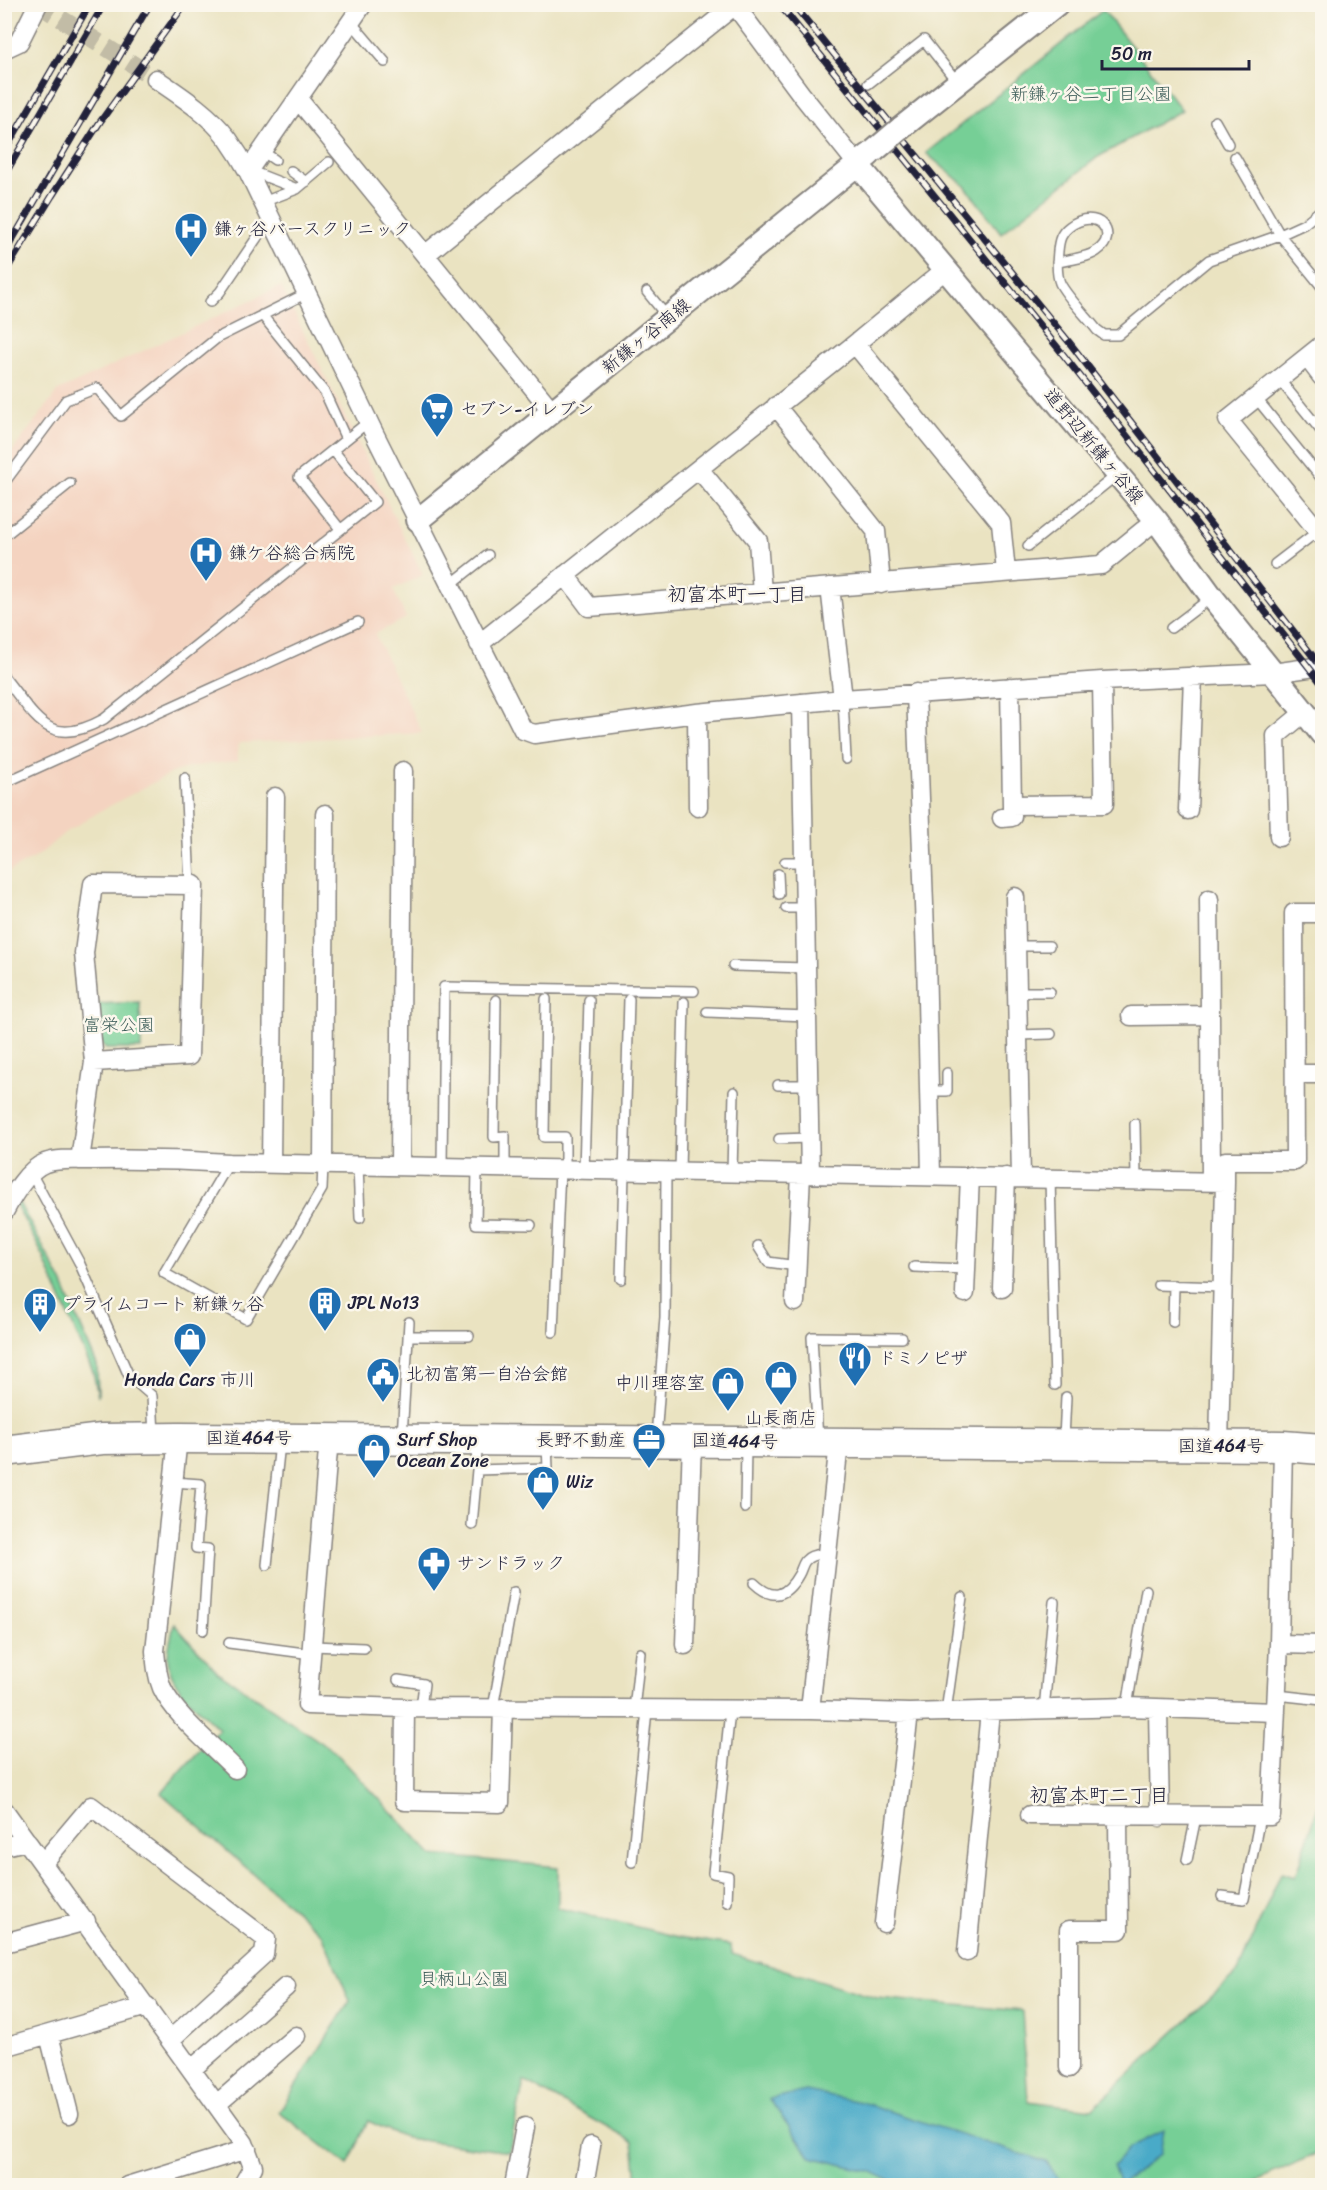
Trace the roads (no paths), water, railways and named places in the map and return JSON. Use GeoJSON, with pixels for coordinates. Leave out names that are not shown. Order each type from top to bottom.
{"type":"FeatureCollection","features":[{"type":"Feature","properties":{"kind":"highway","name":"国道464号"},"geometry":{"type":"LineString","coordinates":[[4,1451],[102,1439],[166,1438],[1283,1446],[1323,1449]]}},
{"type":"Feature","properties":{"kind":"street"},"geometry":{"type":"LineString","coordinates":[[4,49],[19,42],[38,4]]}},
{"type":"Feature","properties":{"kind":"street"},"geometry":{"type":"LineString","coordinates":[[249,171],[268,156],[298,99],[363,4]]}},
{"type":"Feature","properties":{"kind":"street"},"geometry":{"type":"LineString","coordinates":[[425,255],[734,5],[801,94],[866,157]]}},
{"type":"Feature","properties":{"kind":"street"},"geometry":{"type":"LineString","coordinates":[[958,83],[1052,6]]}},
{"type":"Feature","properties":{"kind":"street"},"geometry":{"type":"LineString","coordinates":[[156,79],[188,101],[207,118],[227,138],[249,171],[368,422],[523,730],[534,734],[697,713],[916,693],[1273,673],[1323,666]]}},
{"type":"Feature","properties":{"kind":"street","name":"新鎌ヶ谷南線"},"geometry":{"type":"LineString","coordinates":[[418,520],[958,83]]}},
{"type":"Feature","properties":{"kind":"street"},"geometry":{"type":"LineString","coordinates":[[298,99],[552,411]]}},
{"type":"Feature","properties":{"kind":"street","name":"道野辺新鎌ヶ谷線"},"geometry":{"type":"LineString","coordinates":[[866,157],[946,269],[1156,520],[1212,597],[1323,734]]}},
{"type":"Feature","properties":{"kind":"street"},"geometry":{"type":"LineString","coordinates":[[479,644],[946,269]]}},
{"type":"Feature","properties":{"kind":"street"},"geometry":{"type":"LineString","coordinates":[[855,344],[1001,523],[1005,572]]}},
{"type":"Feature","properties":{"kind":"street"},"geometry":{"type":"LineString","coordinates":[[1320,534],[1228,420],[1323,345]]}},
{"type":"Feature","properties":{"kind":"street"},"geometry":{"type":"LineString","coordinates":[[1307,357],[1323,376]]}},
{"type":"Feature","properties":{"kind":"street"},"geometry":{"type":"LineString","coordinates":[[776,406],[876,531],[881,584]]}},
{"type":"Feature","properties":{"kind":"street"},"geometry":{"type":"LineString","coordinates":[[699,469],[758,542],[762,592]]}},
{"type":"Feature","properties":{"kind":"street"},"geometry":{"type":"LineString","coordinates":[[565,575],[589,607],[1101,565],[1156,520]]}},
{"type":"Feature","properties":{"kind":"street"},"geometry":{"type":"LineString","coordinates":[[830,587],[843,699]]}},
{"type":"Feature","properties":{"kind":"street"},"geometry":{"type":"LineString","coordinates":[[1188,810],[1193,676]]}},
{"type":"Feature","properties":{"kind":"street"},"geometry":{"type":"LineString","coordinates":[[1010,687],[1007,812],[1104,804],[1102,681]]}},
{"type":"Feature","properties":{"kind":"street"},"geometry":{"type":"LineString","coordinates":[[916,693],[931,1175]]}},
{"type":"Feature","properties":{"kind":"street"},"geometry":{"type":"LineString","coordinates":[[795,1302],[809,1138],[804,908],[795,862],[801,703]]}},
{"type":"Feature","properties":{"kind":"street"},"geometry":{"type":"LineString","coordinates":[[1279,837],[1276,736],[1305,712]]}},
{"type":"Feature","properties":{"kind":"street"},"geometry":{"type":"LineString","coordinates":[[697,713],[698,807]]}},
{"type":"Feature","properties":{"kind":"street"},"geometry":{"type":"LineString","coordinates":[[400,1166],[403,771]]}},
{"type":"Feature","properties":{"kind":"street"},"geometry":{"type":"LineString","coordinates":[[271,1164],[275,797]]}},
{"type":"Feature","properties":{"kind":"street"},"geometry":{"type":"LineString","coordinates":[[323,1165],[325,814]]}},
{"type":"Feature","properties":{"kind":"street"},"geometry":{"type":"LineString","coordinates":[[80,1160],[94,1062],[84,953],[93,884],[194,885],[189,1056],[94,1062]]}},
{"type":"Feature","properties":{"kind":"street"},"geometry":{"type":"LineString","coordinates":[[1002,1287],[1014,1177],[1018,1035],[1015,897]]}},
{"type":"Feature","properties":{"kind":"street"},"geometry":{"type":"LineString","coordinates":[[1209,899],[1210,1016],[1223,1287],[1219,1446]]}},
{"type":"Feature","properties":{"kind":"street"},"geometry":{"type":"LineString","coordinates":[[1218,1182],[1225,1161],[1295,1161],[1293,914],[1323,913]]}},
{"type":"Feature","properties":{"kind":"street"},"geometry":{"type":"LineString","coordinates":[[1131,1017],[1210,1016]]}},
{"type":"Feature","properties":{"kind":"street"},"geometry":{"type":"LineString","coordinates":[[1295,1074],[1323,1074]]}},
{"type":"Feature","properties":{"kind":"street"},"geometry":{"type":"LineString","coordinates":[[7,1199],[31,1173],[43,1164],[80,1160],[158,1159],[271,1164],[1218,1182]]}},
{"type":"Feature","properties":{"kind":"street"},"geometry":{"type":"LineString","coordinates":[[965,1293],[970,1176]]}},
{"type":"Feature","properties":{"kind":"street"},"geometry":{"type":"LineString","coordinates":[[166,1438],[174,1482],[155,1651],[156,1668],[162,1687],[176,1710],[235,1769]]}},
{"type":"Feature","properties":{"kind":"street"},"geometry":{"type":"LineString","coordinates":[[329,1438],[307,1705],[909,1713],[1126,1707],[1158,1709],[1276,1704]]}},
{"type":"Feature","properties":{"kind":"street"},"geometry":{"type":"LineString","coordinates":[[685,1645],[692,1441]]}},
{"type":"Feature","properties":{"kind":"street"},"geometry":{"type":"LineString","coordinates":[[810,1710],[827,1555],[829,1442]]}},
{"type":"Feature","properties":{"kind":"street"},"geometry":{"type":"LineString","coordinates":[[1030,1815],[1272,1816],[1279,1644],[1283,1446]]}},
{"type":"Feature","properties":{"kind":"street"},"geometry":{"type":"LineString","coordinates":[[1279,1644],[1323,1645]]}},
{"type":"Feature","properties":{"kind":"street"},"geometry":{"type":"LineString","coordinates":[[413,1708],[404,1801],[500,1803],[498,1708]]}},
{"type":"Feature","properties":{"kind":"street"},"geometry":{"type":"LineString","coordinates":[[1158,1709],[1160,1817]]}},
{"type":"Feature","properties":{"kind":"street"},"geometry":{"type":"LineString","coordinates":[[968,1952],[990,1711]]}},
{"type":"Feature","properties":{"kind":"street"},"geometry":{"type":"LineString","coordinates":[[884,1923],[909,1713]]}},
{"type":"Feature","properties":{"kind":"street"},"geometry":{"type":"LineString","coordinates":[[43,1863],[91,1806],[266,1940],[264,1954],[171,2038]]}},
{"type":"Feature","properties":{"kind":"street"},"geometry":{"type":"LineString","coordinates":[[4,1810],[171,2038],[247,2149],[253,2167],[242,2186]]}},
{"type":"Feature","properties":{"kind":"street"},"geometry":{"type":"LineString","coordinates":[[1069,2068],[1069,1930],[1119,1930],[1118,1817]]}},
{"type":"Feature","properties":{"kind":"street"},"geometry":{"type":"LineString","coordinates":[[4,1846],[27,1841]]}},
{"type":"Feature","properties":{"kind":"street"},"geometry":{"type":"LineString","coordinates":[[4,1943],[86,1922]]}},
{"type":"Feature","properties":{"kind":"street"},"geometry":{"type":"LineString","coordinates":[[192,2069],[286,1987]]}},
{"type":"Feature","properties":{"kind":"street"},"geometry":{"type":"LineString","coordinates":[[4,2047],[147,2006]]}},
{"type":"Feature","properties":{"kind":"street"},"geometry":{"type":"LineString","coordinates":[[49,2035],[69,2114]]}},
{"type":"Feature","properties":{"kind":"street"},"geometry":{"type":"LineString","coordinates":[[217,2104],[296,2036]]}},
{"type":"Feature","properties":{"kind":"street"},"geometry":{"type":"LineString","coordinates":[[513,2186],[525,2127]]}},
{"type":"Feature","properties":{"kind":"street"},"geometry":{"type":"LineString","coordinates":[[584,2186],[591,2146]]}},
{"type":"Feature","properties":{"kind":"street"},"geometry":{"type":"LineString","coordinates":[[127,2186],[247,2149]]}},
{"type":"Feature","properties":{"kind":"lane"},"geometry":{"type":"LineString","coordinates":[[351,22],[384,62]]}},
{"type":"Feature","properties":{"kind":"lane"},"geometry":{"type":"LineString","coordinates":[[868,84],[924,40],[958,83]]}},
{"type":"Feature","properties":{"kind":"lane"},"geometry":{"type":"LineString","coordinates":[[1215,121],[1228,144]]}},
{"type":"Feature","properties":{"kind":"lane"},"geometry":{"type":"LineString","coordinates":[[1235,157],[1280,235],[1323,287]]}},
{"type":"Feature","properties":{"kind":"lane"},"geometry":{"type":"LineString","coordinates":[[210,302],[220,292],[267,210],[329,162]]}},
{"type":"Feature","properties":{"kind":"lane"},"geometry":{"type":"LineString","coordinates":[[249,171],[297,189]]}},
{"type":"Feature","properties":{"kind":"lane"},"geometry":{"type":"LineString","coordinates":[[291,171],[306,182]]}},
{"type":"Feature","properties":{"kind":"lane"},"geometry":{"type":"LineString","coordinates":[[1057,262],[1095,253],[1105,244],[1107,237],[1105,228],[1098,221],[1088,218],[1078,220],[1063,231],[1059,241],[1057,262],[1061,285],[1097,330],[1104,335],[1118,335],[1209,260],[1280,235],[1304,224],[1323,209]]}},
{"type":"Feature","properties":{"kind":"lane"},"geometry":{"type":"LineString","coordinates":[[647,292],[668,318]]}},
{"type":"Feature","properties":{"kind":"lane"},"geometry":{"type":"LineString","coordinates":[[4,483],[66,400],[97,388],[121,416],[217,338],[307,293]]}},
{"type":"Feature","properties":{"kind":"lane"},"geometry":{"type":"LineString","coordinates":[[262,315],[325,393],[346,439]]}},
{"type":"Feature","properties":{"kind":"lane"},"geometry":{"type":"LineString","coordinates":[[1279,379],[1323,432]]}},
{"type":"Feature","properties":{"kind":"lane"},"geometry":{"type":"LineString","coordinates":[[1256,398],[1323,478]]}},
{"type":"Feature","properties":{"kind":"lane"},"geometry":{"type":"LineString","coordinates":[[340,529],[299,477],[368,422]]}},
{"type":"Feature","properties":{"kind":"lane"},"geometry":{"type":"LineString","coordinates":[[4,677],[38,720],[55,730],[75,732],[104,719],[375,502],[333,450]]}},
{"type":"Feature","properties":{"kind":"lane"},"geometry":{"type":"LineString","coordinates":[[1028,546],[1118,474]]}},
{"type":"Feature","properties":{"kind":"lane"},"geometry":{"type":"LineString","coordinates":[[4,536],[70,483]]}},
{"type":"Feature","properties":{"kind":"lane"},"geometry":{"type":"LineString","coordinates":[[1275,564],[1320,534]]}},
{"type":"Feature","properties":{"kind":"lane"},"geometry":{"type":"LineString","coordinates":[[450,585],[488,555]]}},
{"type":"Feature","properties":{"kind":"lane"},"geometry":{"type":"LineString","coordinates":[[1171,628],[1212,597]]}},
{"type":"Feature","properties":{"kind":"lane"},"geometry":{"type":"LineString","coordinates":[[4,783],[358,622]]}},
{"type":"Feature","properties":{"kind":"lane"},"geometry":{"type":"LineString","coordinates":[[843,699],[846,759]]}},
{"type":"Feature","properties":{"kind":"lane"},"geometry":{"type":"LineString","coordinates":[[75,732],[83,748]]}},
{"type":"Feature","properties":{"kind":"lane"},"geometry":{"type":"LineString","coordinates":[[185,778],[190,885]]}},
{"type":"Feature","properties":{"kind":"lane"},"geometry":{"type":"LineString","coordinates":[[778,874],[778,894]]}},
{"type":"Feature","properties":{"kind":"lane"},"geometry":{"type":"LineString","coordinates":[[786,908],[804,908]]}},
{"type":"Feature","properties":{"kind":"lane"},"geometry":{"type":"LineString","coordinates":[[1016,946],[1049,946]]}},
{"type":"Feature","properties":{"kind":"lane"},"geometry":{"type":"LineString","coordinates":[[733,966],[805,968]]}},
{"type":"Feature","properties":{"kind":"lane"},"geometry":{"type":"LineString","coordinates":[[442,1167],[444,987],[694,991]]}},
{"type":"Feature","properties":{"kind":"lane"},"geometry":{"type":"LineString","coordinates":[[1017,992],[1050,992]]}},
{"type":"Feature","properties":{"kind":"lane"},"geometry":{"type":"LineString","coordinates":[[546,999],[544,1137],[566,1137],[553,1332]]}},
{"type":"Feature","properties":{"kind":"lane"},"geometry":{"type":"LineString","coordinates":[[621,1279],[629,999]]}},
{"type":"Feature","properties":{"kind":"lane"},"geometry":{"type":"LineString","coordinates":[[496,1000],[494,1137],[505,1137],[505,1168]]}},
{"type":"Feature","properties":{"kind":"lane"},"geometry":{"type":"LineString","coordinates":[[584,1170],[589,1000]]}},
{"type":"Feature","properties":{"kind":"lane"},"geometry":{"type":"LineString","coordinates":[[656,1441],[684,1002]]}},
{"type":"Feature","properties":{"kind":"lane"},"geometry":{"type":"LineString","coordinates":[[707,1012],[807,1016]]}},
{"type":"Feature","properties":{"kind":"lane"},"geometry":{"type":"LineString","coordinates":[[1018,1035],[1051,1034]]}},
{"type":"Feature","properties":{"kind":"lane"},"geometry":{"type":"LineString","coordinates":[[930,1091],[947,1091],[947,1073]]}},
{"type":"Feature","properties":{"kind":"lane"},"geometry":{"type":"LineString","coordinates":[[778,1085],[808,1085]]}},
{"type":"Feature","properties":{"kind":"lane"},"geometry":{"type":"LineString","coordinates":[[732,1172],[734,1092]]}},
{"type":"Feature","properties":{"kind":"lane"},"geometry":{"type":"LineString","coordinates":[[1135,1124],[1136,1179]]}},
{"type":"Feature","properties":{"kind":"lane"},"geometry":{"type":"LineString","coordinates":[[779,1139],[809,1138]]}},
{"type":"Feature","properties":{"kind":"lane"},"geometry":{"type":"LineString","coordinates":[[229,1163],[164,1273],[246,1319],[322,1189],[323,1165]]}},
{"type":"Feature","properties":{"kind":"lane"},"geometry":{"type":"LineString","coordinates":[[357,1165],[360,1218]]}},
{"type":"Feature","properties":{"kind":"lane"},"geometry":{"type":"LineString","coordinates":[[477,1168],[476,1224],[531,1226]]}},
{"type":"Feature","properties":{"kind":"lane"},"geometry":{"type":"LineString","coordinates":[[31,1173],[79,1262],[129,1376],[152,1396],[166,1438]]}},
{"type":"Feature","properties":{"kind":"lane"},"geometry":{"type":"LineString","coordinates":[[1050,1178],[1055,1385]]}},
{"type":"Feature","properties":{"kind":"lane"},"geometry":{"type":"LineString","coordinates":[[758,1246],[768,1262],[797,1266]]}},
{"type":"Feature","properties":{"kind":"lane"},"geometry":{"type":"LineString","coordinates":[[914,1267],[966,1269]]}},
{"type":"Feature","properties":{"kind":"lane"},"geometry":{"type":"LineString","coordinates":[[1158,1285],[1223,1287]]}},
{"type":"Feature","properties":{"kind":"lane"},"geometry":{"type":"LineString","coordinates":[[1173,1286],[1173,1322]]}},
{"type":"Feature","properties":{"kind":"lane"},"geometry":{"type":"LineString","coordinates":[[401,1438],[409,1322]]}},
{"type":"Feature","properties":{"kind":"lane"},"geometry":{"type":"LineString","coordinates":[[408,1336],[469,1336]]}},
{"type":"Feature","properties":{"kind":"lane"},"geometry":{"type":"LineString","coordinates":[[829,1442],[813,1337],[902,1338]]}},
{"type":"Feature","properties":{"kind":"lane"},"geometry":{"type":"LineString","coordinates":[[1064,1444],[1066,1397]]}},
{"type":"Feature","properties":{"kind":"lane"},"geometry":{"type":"LineString","coordinates":[[267,1565],[281,1438]]}},
{"type":"Feature","properties":{"kind":"lane"},"geometry":{"type":"LineString","coordinates":[[472,1525],[477,1470],[476,1439]]}},
{"type":"Feature","properties":{"kind":"lane"},"geometry":{"type":"LineString","coordinates":[[477,1470],[548,1468],[547,1440]]}},
{"type":"Feature","properties":{"kind":"lane"},"geometry":{"type":"LineString","coordinates":[[745,1508],[746,1441]]}},
{"type":"Feature","properties":{"kind":"lane"},"geometry":{"type":"LineString","coordinates":[[174,1482],[201,1484],[196,1548],[208,1549],[203,1630]]}},
{"type":"Feature","properties":{"kind":"lane"},"geometry":{"type":"LineString","coordinates":[[754,1583],[763,1592],[772,1595],[784,1592],[792,1586],[805,1561],[820,1554],[827,1555]]}},
{"type":"Feature","properties":{"kind":"lane"},"geometry":{"type":"LineString","coordinates":[[1126,1707],[1146,1590]]}},
{"type":"Feature","properties":{"kind":"lane"},"geometry":{"type":"LineString","coordinates":[[498,1708],[514,1592]]}},
{"type":"Feature","properties":{"kind":"lane"},"geometry":{"type":"LineString","coordinates":[[946,1712],[962,1598]]}},
{"type":"Feature","properties":{"kind":"lane"},"geometry":{"type":"LineString","coordinates":[[1044,1710],[1054,1602]]}},
{"type":"Feature","properties":{"kind":"lane"},"geometry":{"type":"LineString","coordinates":[[229,1643],[312,1650],[364,1648]]}},
{"type":"Feature","properties":{"kind":"lane"},"geometry":{"type":"LineString","coordinates":[[632,1862],[640,1710],[640,1653]]}},
{"type":"Feature","properties":{"kind":"lane"},"geometry":{"type":"LineString","coordinates":[[398,1680],[424,1684],[413,1708]]}},
{"type":"Feature","properties":{"kind":"lane"},"geometry":{"type":"LineString","coordinates":[[1276,1704],[1323,1700]]}},
{"type":"Feature","properties":{"kind":"lane"},"geometry":{"type":"LineString","coordinates":[[727,1902],[728,1876],[713,1873],[730,1711]]}},
{"type":"Feature","properties":{"kind":"lane"},"geometry":{"type":"LineString","coordinates":[[1187,1860],[1196,1817]]}},
{"type":"Feature","properties":{"kind":"lane"},"geometry":{"type":"LineString","coordinates":[[1222,1896],[1244,1899],[1260,1817]]}},
{"type":"Feature","properties":{"kind":"water"},"geometry":{"type":"Polygon","coordinates":[[[806,2091],[861,2102],[1046,2162],[1064,2185],[899,2185],[872,2172],[811,2157],[769,2099],[806,2091]]]}},
{"type":"Feature","properties":{"kind":"water"},"geometry":{"type":"Polygon","coordinates":[[[1164,2130],[1160,2154],[1120,2185],[1113,2166],[1130,2147],[1164,2130]]]}},
{"type":"Feature","properties":{"kind":"tunnel"},"geometry":{"type":"LineString","coordinates":[[38,4],[156,79]]}},
{"type":"Feature","properties":{"kind":"railway"},"geometry":{"type":"LineString","coordinates":[[4,152],[90,4]]}},
{"type":"Feature","properties":{"kind":"railway"},"geometry":{"type":"LineString","coordinates":[[4,176],[104,4]]}},
{"type":"Feature","properties":{"kind":"railway"},"geometry":{"type":"LineString","coordinates":[[4,254],[150,4]]}},
{"type":"Feature","properties":{"kind":"railway"},"geometry":{"type":"LineString","coordinates":[[4,274],[100,122],[185,4]]}},
{"type":"Feature","properties":{"kind":"railway"},"geometry":{"type":"LineString","coordinates":[[779,4],[1058,348],[1322,684]]}},
{"type":"Feature","properties":{"kind":"railway"},"geometry":{"type":"LineString","coordinates":[[793,4],[1069,342],[1322,668]]}},
{"type":"Feature","properties":{"kind":"place","name":"鎌ヶ谷バースクリニック"},"geometry":{"type":"Point","coordinates":[191,258]}},
{"type":"Feature","properties":{"kind":"place","name":"セブン-イレブン"},"geometry":{"type":"Point","coordinates":[437,438]}},
{"type":"Feature","properties":{"kind":"place","name":"鎌ケ谷総合病院"},"geometry":{"type":"Point","coordinates":[206,582]}},
{"type":"Feature","properties":{"kind":"place","name":"JPL No13"},"geometry":{"type":"Point","coordinates":[325,1332]}},
{"type":"Feature","properties":{"kind":"place","name":"プライムコート 新鎌ヶ谷"},"geometry":{"type":"Point","coordinates":[40,1333]}},
{"type":"Feature","properties":{"kind":"place","name":"Honda Cars 市川"},"geometry":{"type":"Point","coordinates":[190,1368]}},
{"type":"Feature","properties":{"kind":"place","name":"ドミノピザ"},"geometry":{"type":"Point","coordinates":[855,1387]}},
{"type":"Feature","properties":{"kind":"place","name":"北初富第一自治会館"},"geometry":{"type":"Point","coordinates":[383,1403]}},
{"type":"Feature","properties":{"kind":"place","name":"山長商店"},"geometry":{"type":"Point","coordinates":[781,1406]}},
{"type":"Feature","properties":{"kind":"place","name":"中川理容室"},"geometry":{"type":"Point","coordinates":[728,1412]}},
{"type":"Feature","properties":{"kind":"place","name":"長野不動産"},"geometry":{"type":"Point","coordinates":[649,1469]}},
{"type":"Feature","properties":{"kind":"place","name":"Surf Shop Ocean Zone"},"geometry":{"type":"Point","coordinates":[374,1479]}},
{"type":"Feature","properties":{"kind":"place","name":"Wiz"},"geometry":{"type":"Point","coordinates":[543,1511]}},
{"type":"Feature","properties":{"kind":"place","name":"サンドラック"},"geometry":{"type":"Point","coordinates":[434,1592]}},
{"type":"Feature","properties":{"kind":"district","name":"初富本町一丁目"},"geometry":{"type":"Point","coordinates":[737,594]}},
{"type":"Feature","properties":{"kind":"district","name":"初富本町二丁目"},"geometry":{"type":"Point","coordinates":[1099,1795]}},
{"type":"Feature","properties":{"kind":"park label","name":"新鎌ヶ谷二丁目公園"},"geometry":{"type":"Point","coordinates":[1091,94]}},
{"type":"Feature","properties":{"kind":"park label","name":"富栄公園"},"geometry":{"type":"Point","coordinates":[119,1025]}},
{"type":"Feature","properties":{"kind":"park label","name":"貝柄山公園"},"geometry":{"type":"Point","coordinates":[464,1979]}}]}
